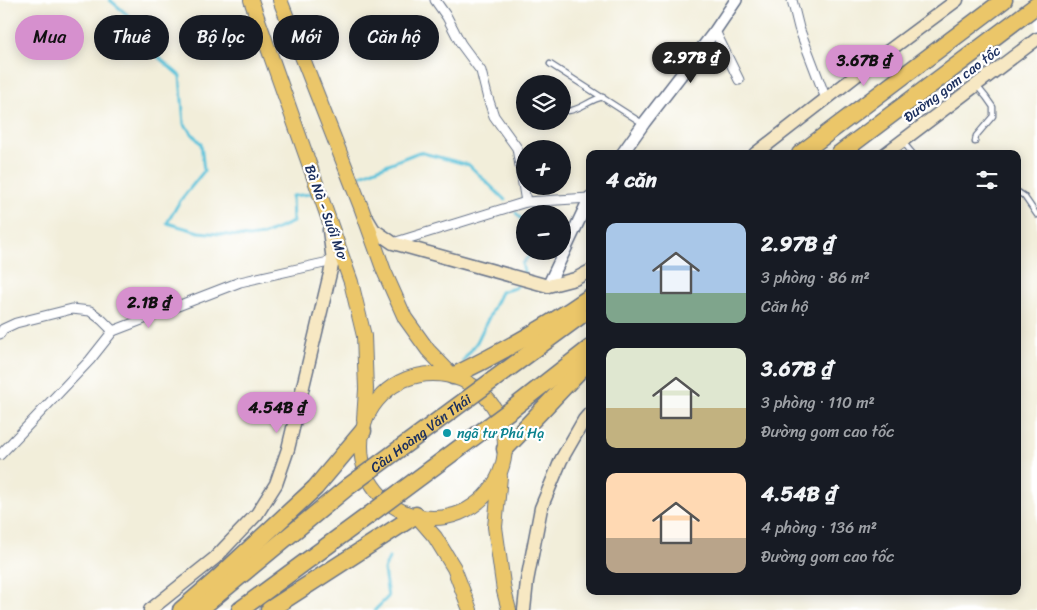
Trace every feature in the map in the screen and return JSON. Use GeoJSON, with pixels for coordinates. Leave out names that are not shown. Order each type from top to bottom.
{"type":"FeatureCollection","features":[{"type":"Feature","properties":{"kind":"highway"},"geometry":{"type":"LineString","coordinates":[[805,150],[1004,0]]}},
{"type":"Feature","properties":{"kind":"highway"},"geometry":{"type":"LineString","coordinates":[[844,150],[1037,4]]}},
{"type":"Feature","properties":{"kind":"highway"},"geometry":{"type":"LineString","coordinates":[[849,150],[905,104]]}},
{"type":"Feature","properties":{"kind":"highway"},"geometry":{"type":"LineString","coordinates":[[453,376],[567,314],[586,301]]}},
{"type":"Feature","properties":{"kind":"highway","name":"Cầu Hoàng Văn Thái"},"geometry":{"type":"LineString","coordinates":[[199,610],[349,486],[586,311]]}},
{"type":"Feature","properties":{"kind":"highway"},"geometry":{"type":"LineString","coordinates":[[240,610],[512,409],[586,351]]}},
{"type":"Feature","properties":{"kind":"highway"},"geometry":{"type":"LineString","coordinates":[[505,448],[586,364]]}},
{"type":"Feature","properties":{"kind":"highway"},"geometry":{"type":"LineString","coordinates":[[181,610],[315,488],[362,432]]}},
{"type":"Feature","properties":{"kind":"highway"},"geometry":{"type":"LineString","coordinates":[[269,610],[416,515]]}},
{"type":"Feature","properties":{"kind":"main road","name":"Bà Nà - Suối Mơ"},"geometry":{"type":"LineString","coordinates":[[250,0],[351,282],[364,336],[366,389],[362,432]]}},
{"type":"Feature","properties":{"kind":"main road"},"geometry":{"type":"LineString","coordinates":[[280,0],[384,271],[405,318],[428,350],[453,376]]}},
{"type":"Feature","properties":{"kind":"main road"},"geometry":{"type":"LineString","coordinates":[[760,150],[957,0]]}},
{"type":"Feature","properties":{"kind":"main road","name":"Đường gom cao tốc"},"geometry":{"type":"LineString","coordinates":[[890,150],[1037,39]]}},
{"type":"Feature","properties":{"kind":"main road"},"geometry":{"type":"LineString","coordinates":[[361,207],[374,230],[393,243],[548,286],[575,279],[586,273]]}},
{"type":"Feature","properties":{"kind":"main road"},"geometry":{"type":"LineString","coordinates":[[150,610],[215,558],[256,514],[276,484],[288,448],[333,262],[328,218]]}},
{"type":"Feature","properties":{"kind":"main road"},"geometry":{"type":"LineString","coordinates":[[500,472],[488,493],[470,508],[447,517],[425,518],[401,511],[382,497],[368,478],[362,455],[362,432],[371,409],[386,391],[406,379],[429,373],[453,376],[474,386],[491,403],[502,425],[505,448],[500,472],[495,527],[504,591],[509,610]]}},
{"type":"Feature","properties":{"kind":"main road"},"geometry":{"type":"LineString","coordinates":[[524,610],[527,581],[541,508],[561,460],[586,418]]}},
{"type":"Feature","properties":{"kind":"main road"},"geometry":{"type":"LineString","coordinates":[[416,515],[435,537],[454,568],[470,610]]}},
{"type":"Feature","properties":{"kind":"street"},"geometry":{"type":"LineString","coordinates":[[435,0],[447,17],[461,44],[481,71],[494,116],[517,148],[526,202]]}},
{"type":"Feature","properties":{"kind":"street"},"geometry":{"type":"LineString","coordinates":[[625,150],[715,31],[736,0]]}},
{"type":"Feature","properties":{"kind":"street"},"geometry":{"type":"LineString","coordinates":[[792,0],[799,28],[826,99]]}},
{"type":"Feature","properties":{"kind":"street"},"geometry":{"type":"LineString","coordinates":[[715,31],[739,80]]}},
{"type":"Feature","properties":{"kind":"street"},"geometry":{"type":"LineString","coordinates":[[393,243],[526,202],[586,197]]}},
{"type":"Feature","properties":{"kind":"street"},"geometry":{"type":"LineString","coordinates":[[548,286],[586,205]]}},
{"type":"Feature","properties":{"kind":"street"},"geometry":{"type":"LineString","coordinates":[[0,454],[90,360],[113,331],[240,282],[333,262]]}},
{"type":"Feature","properties":{"kind":"street"},"geometry":{"type":"LineString","coordinates":[[0,334],[3,329],[16,323],[72,309],[90,312],[113,331]]}},
{"type":"Feature","properties":{"kind":"lane"},"geometry":{"type":"LineString","coordinates":[[550,64],[644,123]]}},
{"type":"Feature","properties":{"kind":"lane"},"geometry":{"type":"LineString","coordinates":[[975,142],[976,136],[993,116],[993,107],[976,85]]}},
{"type":"Feature","properties":{"kind":"lane"},"geometry":{"type":"LineString","coordinates":[[571,111],[603,97]]}},
{"type":"Feature","properties":{"kind":"lane"},"geometry":{"type":"LineString","coordinates":[[903,140],[909,150]]}},
{"type":"Feature","properties":{"kind":"lane"},"geometry":{"type":"LineString","coordinates":[[1021,194],[1037,215]]}},
{"type":"Feature","properties":{"kind":"waterway"},"geometry":{"type":"LineString","coordinates":[[110,0],[137,23],[142,43],[180,76],[184,124],[201,144],[204,171],[180,201],[167,223],[199,232],[249,237],[263,235],[293,222],[292,196],[311,194]]}},
{"type":"Feature","properties":{"kind":"waterway"},"geometry":{"type":"LineString","coordinates":[[361,175],[419,152],[469,165],[505,200]]}},
{"type":"Feature","properties":{"kind":"waterway"},"geometry":{"type":"LineString","coordinates":[[525,260],[522,264],[525,275]]}},
{"type":"Feature","properties":{"kind":"waterway"},"geometry":{"type":"LineString","coordinates":[[463,361],[477,342],[501,292],[517,286]]}},
{"type":"Feature","properties":{"kind":"waterway"},"geometry":{"type":"LineString","coordinates":[[375,610],[388,597],[384,570],[389,558]]}},
{"type":"Feature","properties":{"kind":"place","name":"ngã tư Phú Hạ"},"geometry":{"type":"Point","coordinates":[447,433]}}]}
